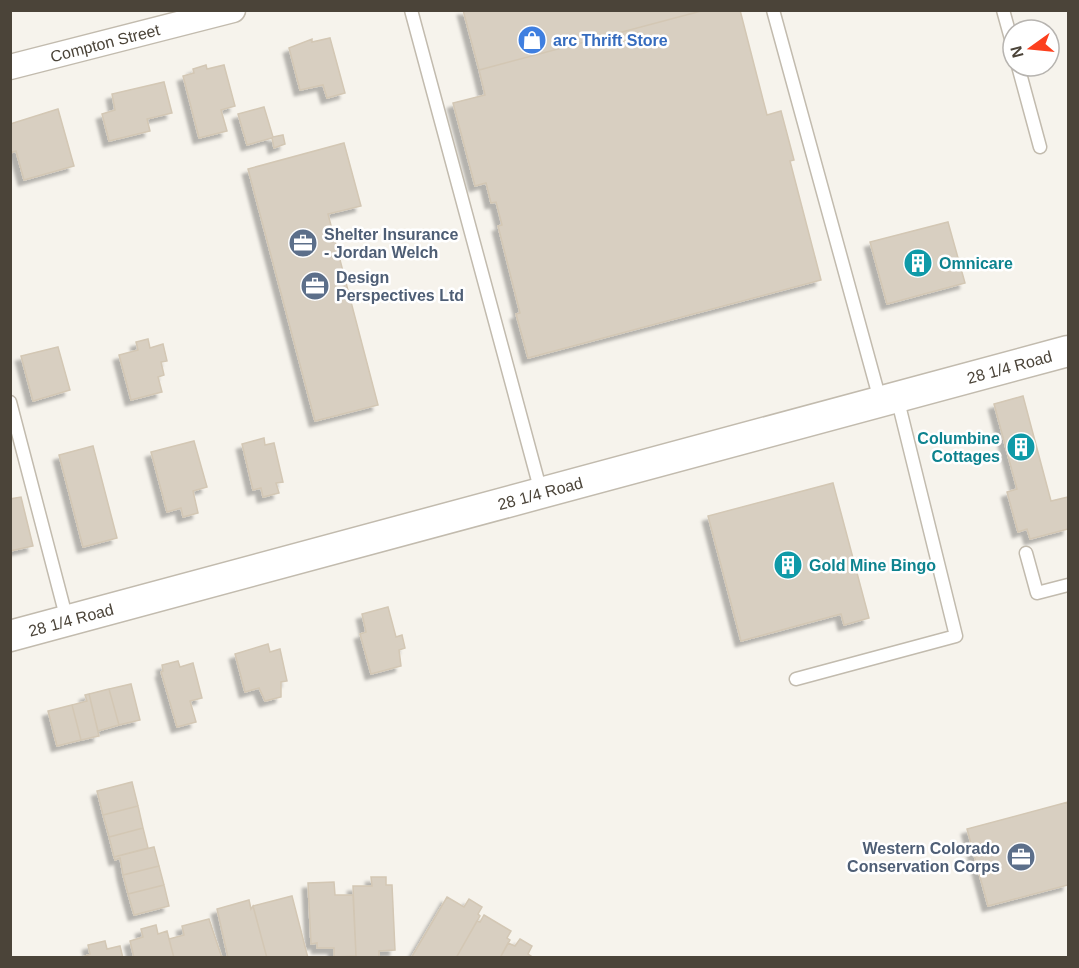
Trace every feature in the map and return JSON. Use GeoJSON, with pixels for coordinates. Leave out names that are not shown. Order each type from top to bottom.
{"type":"FeatureCollection","features":[{"type":"Feature","properties":{"kind":"street","name":"Compton Street"},"geometry":{"type":"LineString","coordinates":[[10,67],[193,15],[233,10]]}},
{"type":"Feature","properties":{"kind":"street","name":"28 1/4 Road"},"geometry":{"type":"LineString","coordinates":[[10,636],[1068,351]]}},
{"type":"Feature","properties":{"kind":"lane"},"geometry":{"type":"LineString","coordinates":[[411,10],[541,492]]}},
{"type":"Feature","properties":{"kind":"lane"},"geometry":{"type":"LineString","coordinates":[[776,11],[956,636],[796,679]]}},
{"type":"Feature","properties":{"kind":"lane"},"geometry":{"type":"LineString","coordinates":[[1021,78],[1040,147]]}},
{"type":"Feature","properties":{"kind":"lane"},"geometry":{"type":"LineString","coordinates":[[10,402],[67,621]]}},
{"type":"Feature","properties":{"kind":"lane"},"geometry":{"type":"LineString","coordinates":[[1026,554],[1036,593],[1068,585]]}},
{"type":"Feature","properties":{"kind":"building","name":"arc Thrift Store"},"geometry":{"type":"Polygon","coordinates":[[[463,10],[705,10],[479,70],[463,10]]]}},
{"type":"Feature","properties":{"kind":"building"},"geometry":{"type":"Polygon","coordinates":[[[705,10],[740,10],[767,115],[781,111],[794,160],[790,161],[821,280],[528,358],[516,314],[520,313],[498,226],[502,225],[496,202],[491,203],[486,183],[475,186],[453,103],[485,95],[479,70],[705,10]]]}},
{"type":"Feature","properties":{"kind":"building"},"geometry":{"type":"Polygon","coordinates":[[[330,38],[345,93],[327,98],[323,85],[300,90],[289,48],[312,39],[312,42],[330,38]]]}},
{"type":"Feature","properties":{"kind":"building"},"geometry":{"type":"Polygon","coordinates":[[[206,65],[207,69],[224,65],[235,106],[221,110],[227,131],[199,138],[183,76],[194,73],[193,69],[206,65]]]}},
{"type":"Feature","properties":{"kind":"building"},"geometry":{"type":"Polygon","coordinates":[[[164,82],[172,113],[147,119],[150,131],[109,141],[102,114],[115,110],[112,94],[164,82]]]}},
{"type":"Feature","properties":{"kind":"building"},"geometry":{"type":"Polygon","coordinates":[[[264,107],[273,137],[283,135],[285,144],[274,148],[272,138],[247,145],[238,114],[264,107]]]}},
{"type":"Feature","properties":{"kind":"building"},"geometry":{"type":"Polygon","coordinates":[[[58,109],[74,166],[24,180],[16,151],[10,153],[10,124],[58,109]]]}},
{"type":"Feature","properties":{"kind":"building"},"geometry":{"type":"Polygon","coordinates":[[[344,143],[361,206],[328,214],[378,405],[315,421],[248,169],[344,143]]]}},
{"type":"Feature","properties":{"kind":"building","name":"Omnicare"},"geometry":{"type":"Polygon","coordinates":[[[948,222],[965,283],[887,304],[870,242],[948,222]]]}},
{"type":"Feature","properties":{"kind":"building"},"geometry":{"type":"Polygon","coordinates":[[[148,339],[150,348],[163,344],[167,361],[161,362],[164,375],[158,377],[162,392],[131,400],[119,355],[138,350],[136,342],[148,339]]]}},
{"type":"Feature","properties":{"kind":"building"},"geometry":{"type":"Polygon","coordinates":[[[58,347],[70,390],[33,401],[21,356],[58,347]]]}},
{"type":"Feature","properties":{"kind":"building","name":"Columbine Cottages"},"geometry":{"type":"Polygon","coordinates":[[[1023,396],[1051,501],[1068,497],[1068,529],[1030,539],[1027,529],[1018,532],[1007,492],[1017,489],[994,404],[1023,396]]]}},
{"type":"Feature","properties":{"kind":"building"},"geometry":{"type":"Polygon","coordinates":[[[264,438],[265,445],[274,443],[283,482],[276,483],[279,493],[263,497],[261,488],[253,490],[242,444],[264,438]]]}},
{"type":"Feature","properties":{"kind":"building"},"geometry":{"type":"Polygon","coordinates":[[[194,441],[207,487],[193,491],[198,513],[183,517],[181,508],[167,512],[151,452],[194,441]]]}},
{"type":"Feature","properties":{"kind":"building"},"geometry":{"type":"Polygon","coordinates":[[[93,446],[117,538],[83,547],[59,455],[93,446]]]}},
{"type":"Feature","properties":{"kind":"building","name":"Gold Mine Bingo"},"geometry":{"type":"Polygon","coordinates":[[[833,483],[869,618],[844,625],[841,614],[741,641],[708,516],[833,483]]]}},
{"type":"Feature","properties":{"kind":"building"},"geometry":{"type":"Polygon","coordinates":[[[21,497],[33,546],[10,551],[10,499],[21,497]]]}},
{"type":"Feature","properties":{"kind":"building"},"geometry":{"type":"Polygon","coordinates":[[[388,607],[396,637],[402,635],[405,648],[399,650],[401,666],[371,674],[360,634],[366,632],[362,614],[388,607]]]}},
{"type":"Feature","properties":{"kind":"building"},"geometry":{"type":"Polygon","coordinates":[[[268,644],[270,652],[280,649],[287,681],[281,682],[281,697],[265,701],[259,688],[245,692],[235,654],[268,644]]]}},
{"type":"Feature","properties":{"kind":"building"},"geometry":{"type":"Polygon","coordinates":[[[178,661],[180,667],[193,663],[202,698],[190,701],[196,722],[177,727],[161,672],[163,671],[162,665],[178,661]]]}},
{"type":"Feature","properties":{"kind":"building"},"geometry":{"type":"Polygon","coordinates":[[[131,684],[140,720],[119,725],[109,689],[131,684]]]}},
{"type":"Feature","properties":{"kind":"building"},"geometry":{"type":"Polygon","coordinates":[[[109,689],[119,725],[98,731],[89,694],[109,689]]]}},
{"type":"Feature","properties":{"kind":"building"},"geometry":{"type":"Polygon","coordinates":[[[89,694],[99,736],[81,740],[72,705],[87,701],[85,695],[89,694]]]}},
{"type":"Feature","properties":{"kind":"building"},"geometry":{"type":"Polygon","coordinates":[[[72,705],[81,740],[57,746],[48,711],[72,705]]]}},
{"type":"Feature","properties":{"kind":"building"},"geometry":{"type":"Polygon","coordinates":[[[132,782],[138,806],[103,815],[97,791],[132,782]]]}},
{"type":"Feature","properties":{"kind":"building","name":"Western Colorado Conservation Corps"},"geometry":{"type":"Polygon","coordinates":[[[1068,802],[1068,885],[988,906],[967,829],[1068,802]]]}},
{"type":"Feature","properties":{"kind":"building"},"geometry":{"type":"Polygon","coordinates":[[[138,806],[143,828],[109,837],[103,815],[138,806]]]}},
{"type":"Feature","properties":{"kind":"building"},"geometry":{"type":"Polygon","coordinates":[[[143,828],[148,848],[114,857],[109,837],[143,828]]]}},
{"type":"Feature","properties":{"kind":"building"},"geometry":{"type":"Polygon","coordinates":[[[154,847],[159,866],[123,875],[120,858],[115,860],[114,857],[154,847]]]}},
{"type":"Feature","properties":{"kind":"building"},"geometry":{"type":"Polygon","coordinates":[[[159,866],[164,885],[128,894],[123,875],[159,866]]]}},
{"type":"Feature","properties":{"kind":"building"},"geometry":{"type":"Polygon","coordinates":[[[371,877],[386,877],[386,885],[392,885],[395,950],[379,951],[379,958],[359,958],[356,956],[353,886],[372,886],[371,877]]]}},
{"type":"Feature","properties":{"kind":"building"},"geometry":{"type":"Polygon","coordinates":[[[334,882],[335,895],[353,895],[356,956],[334,957],[334,948],[317,948],[317,943],[311,944],[308,883],[334,882]]]}},
{"type":"Feature","properties":{"kind":"building"},"geometry":{"type":"Polygon","coordinates":[[[164,885],[169,906],[134,915],[128,894],[164,885]]]}},
{"type":"Feature","properties":{"kind":"building"},"geometry":{"type":"Polygon","coordinates":[[[292,896],[308,958],[267,958],[253,906],[292,896]]]}},
{"type":"Feature","properties":{"kind":"building"},"geometry":{"type":"Polygon","coordinates":[[[447,897],[464,907],[469,899],[482,907],[478,914],[480,916],[456,958],[411,958],[447,897]]]}},
{"type":"Feature","properties":{"kind":"building"},"geometry":{"type":"Polygon","coordinates":[[[249,900],[251,909],[253,906],[267,958],[228,958],[217,909],[249,900]]]}},
{"type":"Feature","properties":{"kind":"building"},"geometry":{"type":"Polygon","coordinates":[[[484,915],[511,931],[507,938],[510,940],[500,958],[456,958],[477,921],[480,922],[484,915]]]}},
{"type":"Feature","properties":{"kind":"building"},"geometry":{"type":"Polygon","coordinates":[[[209,919],[222,958],[174,958],[169,939],[184,935],[182,926],[209,919]]]}},
{"type":"Feature","properties":{"kind":"building"},"geometry":{"type":"Polygon","coordinates":[[[156,925],[158,934],[167,931],[174,958],[134,958],[130,941],[143,937],[141,929],[156,925]]]}},
{"type":"Feature","properties":{"kind":"building"},"geometry":{"type":"Polygon","coordinates":[[[520,939],[532,946],[528,954],[534,958],[500,958],[508,943],[515,946],[520,939]]]}},
{"type":"Feature","properties":{"kind":"building"},"geometry":{"type":"Polygon","coordinates":[[[105,941],[107,949],[120,946],[123,958],[81,958],[90,954],[88,945],[105,941]]]}},
{"type":"Feature","properties":{"kind":"place","name":"arc Thrift Store"},"geometry":{"type":"Point","coordinates":[532,40]}},
{"type":"Feature","properties":{"kind":"place","name":"Shelter Insurance - Jordan Welch"},"geometry":{"type":"Point","coordinates":[303,243]}},
{"type":"Feature","properties":{"kind":"place","name":"Omnicare"},"geometry":{"type":"Point","coordinates":[918,263]}},
{"type":"Feature","properties":{"kind":"place","name":"Design Perspectives Ltd"},"geometry":{"type":"Point","coordinates":[315,286]}},
{"type":"Feature","properties":{"kind":"place","name":"Columbine Cottages"},"geometry":{"type":"Point","coordinates":[1021,447]}},
{"type":"Feature","properties":{"kind":"place","name":"Gold Mine Bingo"},"geometry":{"type":"Point","coordinates":[788,565]}},
{"type":"Feature","properties":{"kind":"place","name":"Western Colorado Conservation Corps"},"geometry":{"type":"Point","coordinates":[1021,857]}}]}
